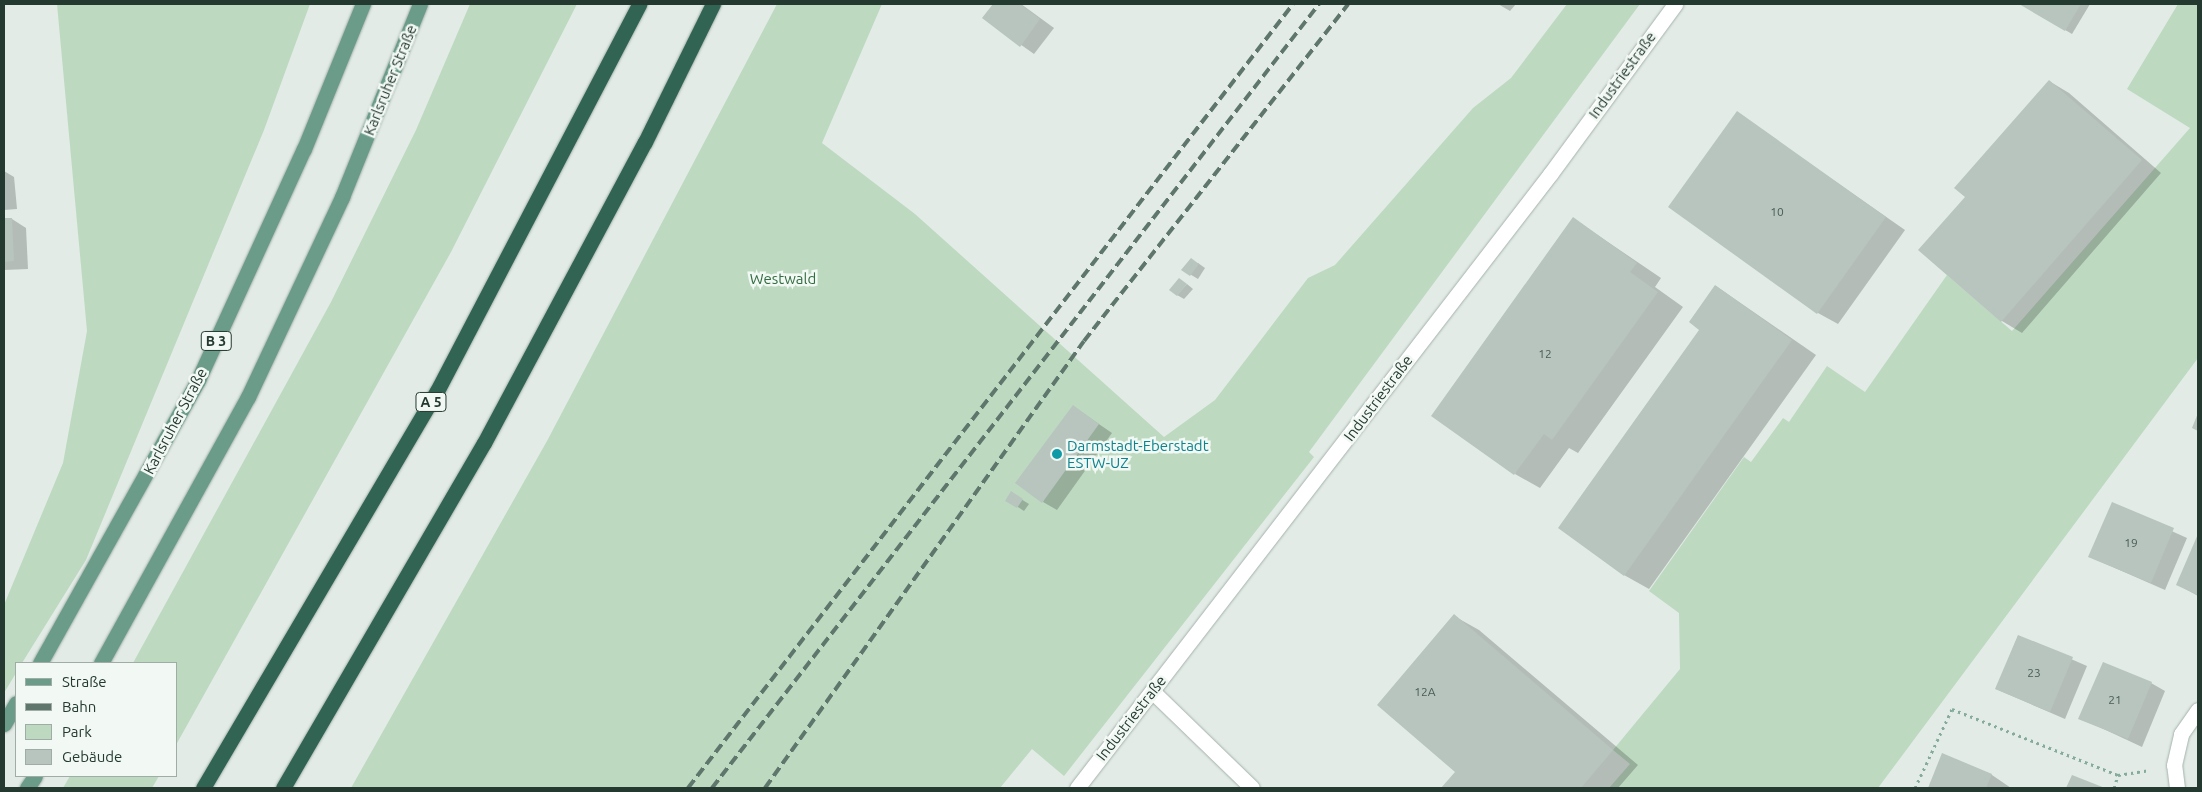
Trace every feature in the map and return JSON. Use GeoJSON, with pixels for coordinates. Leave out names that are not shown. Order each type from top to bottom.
{"type":"FeatureCollection","features":[{"type":"Feature","properties":{"kind":"highway","name":"A 5"},"geometry":{"type":"LineString","coordinates":[[203,788],[438,390],[639,4]]}},
{"type":"Feature","properties":{"kind":"highway"},"geometry":{"type":"LineString","coordinates":[[283,788],[484,443],[713,4]]}},
{"type":"Feature","properties":{"kind":"main road","name":"Karlsruher Straße"},"geometry":{"type":"LineString","coordinates":[[41,662],[198,380],[304,149],[363,4]]}},
{"type":"Feature","properties":{"kind":"main road","name":"Karlsruher Straße"},"geometry":{"type":"LineString","coordinates":[[102,662],[248,397],[342,197],[420,4]]}},
{"type":"Feature","properties":{"kind":"main road"},"geometry":{"type":"LineString","coordinates":[[4,724],[15,705]]}},
{"type":"Feature","properties":{"kind":"main road"},"geometry":{"type":"LineString","coordinates":[[27,788],[34,777]]}},
{"type":"Feature","properties":{"kind":"street","name":"Industriestraße"},"geometry":{"type":"LineString","coordinates":[[1077,788],[1551,173],[1675,4]]}},
{"type":"Feature","properties":{"kind":"street"},"geometry":{"type":"LineString","coordinates":[[1152,691],[1252,788]]}},
{"type":"Feature","properties":{"kind":"street"},"geometry":{"type":"LineString","coordinates":[[2177,788],[2174,765],[2181,734],[2198,710]]}},
{"type":"Feature","properties":{"kind":"path"},"geometry":{"type":"LineString","coordinates":[[1915,788],[1952,709],[2118,776],[2174,765]]}},
{"type":"Feature","properties":{"kind":"path"},"geometry":{"type":"LineString","coordinates":[[2114,788],[2118,776]]}},
{"type":"Feature","properties":{"kind":"green space"},"geometry":{"type":"Polygon","coordinates":[[[57,4],[310,4],[264,130],[86,560],[23,662],[15,662],[15,675],[4,693],[4,605],[63,463],[87,331],[57,4]]]}},
{"type":"Feature","properties":{"kind":"green space"},"geometry":{"type":"Polygon","coordinates":[[[470,4],[577,4],[451,252],[178,741],[178,662],[134,662],[331,302],[416,130],[470,4]]]}},
{"type":"Feature","properties":{"kind":"green space","name":"Westwald"},"geometry":{"type":"Polygon","coordinates":[[[777,4],[882,4],[822,143],[915,214],[1164,437],[1215,400],[1308,278],[1335,265],[1473,108],[1511,78],[1567,4],[1640,4],[1309,452],[1314,457],[1064,776],[1032,749],[1000,788],[351,788],[547,441],[777,4]]]}},
{"type":"Feature","properties":{"kind":"green space"},"geometry":{"type":"Polygon","coordinates":[[[2178,4],[2198,4],[2198,358],[1878,788],[1609,788],[1630,764],[1613,750],[1680,669],[1679,613],[1649,591],[1744,457],[1751,462],[1783,418],[1789,422],[1827,366],[1865,392],[1947,275],[2012,331],[2190,128],[2127,89],[2178,4]]]}},
{"type":"Feature","properties":{"kind":"green space"},"geometry":{"type":"Polygon","coordinates":[[[69,777],[158,777],[152,788],[63,788],[69,777]]]}},
{"type":"Feature","properties":{"kind":"building"},"geometry":{"type":"Polygon","coordinates":[[[993,4],[1020,4],[1040,19],[1020,47],[982,18],[993,4]]]}},
{"type":"Feature","properties":{"kind":"building"},"geometry":{"type":"Polygon","coordinates":[[[2019,4],[2081,4],[2065,31],[2019,4]]]}},
{"type":"Feature","properties":{"kind":"building"},"geometry":{"type":"Polygon","coordinates":[[[2049,80],[2142,160],[2001,322],[1918,250],[1965,197],[1954,188],[2049,80]]]}},
{"type":"Feature","properties":{"kind":"building"},"geometry":{"type":"Polygon","coordinates":[[[1737,111],[1886,217],[1817,314],[1668,207],[1737,111]]]}},
{"type":"Feature","properties":{"kind":"building"},"geometry":{"type":"Polygon","coordinates":[[[1573,217],[1637,263],[1630,272],[1658,292],[1552,440],[1544,434],[1514,475],[1431,416],[1573,217]]]}},
{"type":"Feature","properties":{"kind":"building"},"geometry":{"type":"Polygon","coordinates":[[[4,218],[12,218],[14,261],[4,262],[4,218]]]}},
{"type":"Feature","properties":{"kind":"building"},"geometry":{"type":"Polygon","coordinates":[[[1191,258],[1199,264],[1190,276],[1181,270],[1191,258]]]}},
{"type":"Feature","properties":{"kind":"building"},"geometry":{"type":"Polygon","coordinates":[[[1179,278],[1187,284],[1177,296],[1169,290],[1179,278]]]}},
{"type":"Feature","properties":{"kind":"building"},"geometry":{"type":"Polygon","coordinates":[[[1715,285],[1792,340],[1624,576],[1558,528],[1699,330],[1689,322],[1715,285]]]}},
{"type":"Feature","properties":{"kind":"building","name":"Darmstadt-Eberstadt ESTW-UZ"},"geometry":{"type":"Polygon","coordinates":[[[1073,405],[1099,424],[1042,503],[1015,483],[1073,405]]]}},
{"type":"Feature","properties":{"kind":"building"},"geometry":{"type":"Polygon","coordinates":[[[2198,413],[2198,431],[2192,428],[2198,413]]]}},
{"type":"Feature","properties":{"kind":"building"},"geometry":{"type":"Polygon","coordinates":[[[1011,491],[1023,499],[1017,508],[1005,501],[1011,491]]]}},
{"type":"Feature","properties":{"kind":"building"},"geometry":{"type":"Polygon","coordinates":[[[2112,502],[2174,528],[2151,583],[2088,557],[2112,502]]]}},
{"type":"Feature","properties":{"kind":"building"},"geometry":{"type":"Polygon","coordinates":[[[2198,534],[2198,595],[2176,585],[2198,534]]]}},
{"type":"Feature","properties":{"kind":"building"},"geometry":{"type":"Polygon","coordinates":[[[1454,614],[1613,750],[1581,788],[1441,788],[1455,772],[1377,705],[1454,614]]]}},
{"type":"Feature","properties":{"kind":"building"},"geometry":{"type":"Polygon","coordinates":[[[2018,635],[2073,657],[2050,712],[1995,689],[2018,635]]]}},
{"type":"Feature","properties":{"kind":"building"},"geometry":{"type":"Polygon","coordinates":[[[2103,662],[2152,682],[2128,739],[2078,719],[2103,662]]]}},
{"type":"Feature","properties":{"kind":"building"},"geometry":{"type":"Polygon","coordinates":[[[1942,753],[1992,774],[1986,788],[1928,788],[1942,753]]]}},
{"type":"Feature","properties":{"kind":"building"},"geometry":{"type":"Polygon","coordinates":[[[2072,775],[2105,788],[2066,788],[2072,775]]]}},
{"type":"Feature","properties":{"kind":"railway"},"geometry":{"type":"LineString","coordinates":[[688,788],[1293,4]]}},
{"type":"Feature","properties":{"kind":"railway"},"geometry":{"type":"LineString","coordinates":[[712,788],[1319,4]]}},
{"type":"Feature","properties":{"kind":"railway"},"geometry":{"type":"LineString","coordinates":[[765,788],[1084,341],[1348,4]]}},
{"type":"Feature","properties":{"kind":"place","name":"Darmstadt-Eberstadt ESTW-UZ"},"geometry":{"type":"Point","coordinates":[1057,454]}}]}
